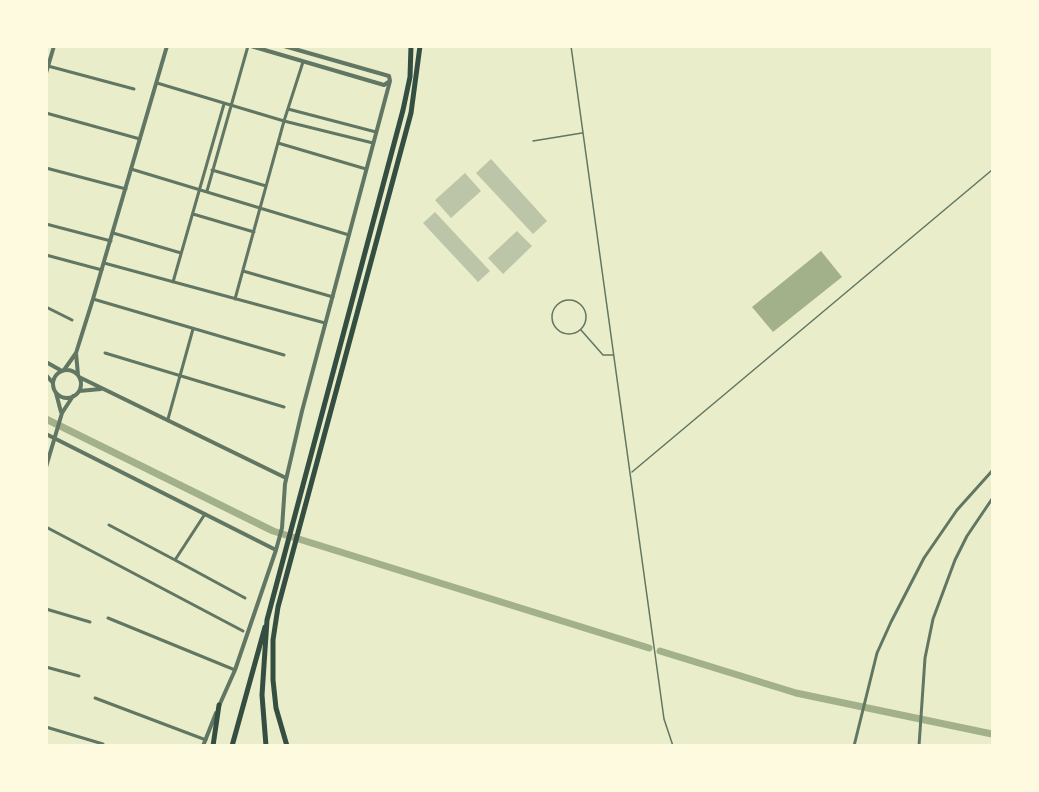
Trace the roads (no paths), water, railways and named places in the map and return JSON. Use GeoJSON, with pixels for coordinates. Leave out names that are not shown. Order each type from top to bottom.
{"type":"FeatureCollection","features":[{"type":"Feature","properties":{"kind":"main road"},"geometry":{"type":"LineString","coordinates":[[232,746],[289,546],[404,110],[410,77],[411,46]]}},
{"type":"Feature","properties":{"kind":"main road"},"geometry":{"type":"LineString","coordinates":[[302,497],[411,113],[420,46]]}},
{"type":"Feature","properties":{"kind":"main road"},"geometry":{"type":"LineString","coordinates":[[287,746],[276,708],[273,640],[289,546]]}},
{"type":"Feature","properties":{"kind":"main road"},"geometry":{"type":"LineString","coordinates":[[266,746],[262,695],[267,620]]}},
{"type":"Feature","properties":{"kind":"main road"},"geometry":{"type":"LineString","coordinates":[[213,746],[219,705]]}},
{"type":"Feature","properties":{"kind":"street"},"geometry":{"type":"LineString","coordinates":[[46,73],[54,46]]}},
{"type":"Feature","properties":{"kind":"street"},"geometry":{"type":"LineString","coordinates":[[53,383],[56,375],[63,370],[76,352],[111,241],[167,46]]}},
{"type":"Feature","properties":{"kind":"street"},"geometry":{"type":"LineString","coordinates":[[207,191],[250,46],[384,85],[390,81]]}},
{"type":"Feature","properties":{"kind":"street"},"geometry":{"type":"LineString","coordinates":[[203,746],[235,670],[278,543],[282,528],[286,478],[390,81],[389,76],[284,46]]}},
{"type":"Feature","properties":{"kind":"street"},"geometry":{"type":"LineString","coordinates":[[235,299],[303,61]]}},
{"type":"Feature","properties":{"kind":"street"},"geometry":{"type":"LineString","coordinates":[[48,66],[134,89]]}},
{"type":"Feature","properties":{"kind":"street"},"geometry":{"type":"LineString","coordinates":[[157,83],[284,121],[373,143]]}},
{"type":"Feature","properties":{"kind":"street"},"geometry":{"type":"LineString","coordinates":[[173,282],[224,104]]}},
{"type":"Feature","properties":{"kind":"street"},"geometry":{"type":"LineString","coordinates":[[288,109],[376,132]]}},
{"type":"Feature","properties":{"kind":"street"},"geometry":{"type":"LineString","coordinates":[[46,113],[140,139]]}},
{"type":"Feature","properties":{"kind":"street"},"geometry":{"type":"LineString","coordinates":[[278,143],[367,170]]}},
{"type":"Feature","properties":{"kind":"street"},"geometry":{"type":"LineString","coordinates":[[46,168],[126,189]]}},
{"type":"Feature","properties":{"kind":"street"},"geometry":{"type":"LineString","coordinates":[[131,169],[350,234]]}},
{"type":"Feature","properties":{"kind":"street"},"geometry":{"type":"LineString","coordinates":[[212,170],[266,186]]}},
{"type":"Feature","properties":{"kind":"street"},"geometry":{"type":"LineString","coordinates":[[193,214],[254,232]]}},
{"type":"Feature","properties":{"kind":"street"},"geometry":{"type":"LineString","coordinates":[[46,224],[111,241]]}},
{"type":"Feature","properties":{"kind":"street"},"geometry":{"type":"LineString","coordinates":[[113,233],[182,253]]}},
{"type":"Feature","properties":{"kind":"street"},"geometry":{"type":"LineString","coordinates":[[46,255],[102,270]]}},
{"type":"Feature","properties":{"kind":"street"},"geometry":{"type":"LineString","coordinates":[[104,263],[325,323]]}},
{"type":"Feature","properties":{"kind":"street"},"geometry":{"type":"LineString","coordinates":[[243,271],[333,297]]}},
{"type":"Feature","properties":{"kind":"street"},"geometry":{"type":"LineString","coordinates":[[93,299],[284,355]]}},
{"type":"Feature","properties":{"kind":"street"},"geometry":{"type":"LineString","coordinates":[[46,307],[72,321]]}},
{"type":"Feature","properties":{"kind":"street"},"geometry":{"type":"LineString","coordinates":[[168,419],[193,329]]}},
{"type":"Feature","properties":{"kind":"street"},"geometry":{"type":"LineString","coordinates":[[76,352],[79,391]]}},
{"type":"Feature","properties":{"kind":"street"},"geometry":{"type":"LineString","coordinates":[[105,353],[284,406]]}},
{"type":"Feature","properties":{"kind":"street"},"geometry":{"type":"LineString","coordinates":[[46,362],[63,370],[72,371],[101,390],[168,419],[286,478]]}},
{"type":"Feature","properties":{"kind":"street"},"geometry":{"type":"LineString","coordinates":[[46,375],[53,383],[62,413]]}},
{"type":"Feature","properties":{"kind":"street"},"geometry":{"type":"LineString","coordinates":[[46,467],[62,413],[74,396],[79,391],[101,390]]}},
{"type":"Feature","properties":{"kind":"street"},"geometry":{"type":"LineString","coordinates":[[56,391],[63,397],[74,396]]}},
{"type":"Feature","properties":{"kind":"street"},"geometry":{"type":"LineString","coordinates":[[46,435],[276,550]]}},
{"type":"Feature","properties":{"kind":"street"},"geometry":{"type":"LineString","coordinates":[[854,746],[877,653],[924,558],[957,510],[993,471]]}},
{"type":"Feature","properties":{"kind":"street"},"geometry":{"type":"LineString","coordinates":[[919,746],[925,658],[935,615],[955,560],[967,536],[993,499]]}},
{"type":"Feature","properties":{"kind":"street"},"geometry":{"type":"LineString","coordinates":[[175,560],[205,514]]}},
{"type":"Feature","properties":{"kind":"street"},"geometry":{"type":"LineString","coordinates":[[108,525],[245,598]]}},
{"type":"Feature","properties":{"kind":"street"},"geometry":{"type":"LineString","coordinates":[[46,527],[243,631]]}},
{"type":"Feature","properties":{"kind":"street"},"geometry":{"type":"LineString","coordinates":[[46,609],[90,621]]}},
{"type":"Feature","properties":{"kind":"street"},"geometry":{"type":"LineString","coordinates":[[108,618],[235,670]]}},
{"type":"Feature","properties":{"kind":"street"},"geometry":{"type":"LineString","coordinates":[[46,667],[79,676]]}},
{"type":"Feature","properties":{"kind":"street"},"geometry":{"type":"LineString","coordinates":[[95,698],[206,740]]}},
{"type":"Feature","properties":{"kind":"street"},"geometry":{"type":"LineString","coordinates":[[46,727],[103,744]]}},
{"type":"Feature","properties":{"kind":"lane"},"geometry":{"type":"LineString","coordinates":[[571,46],[664,719],[673,746]]}},
{"type":"Feature","properties":{"kind":"lane"},"geometry":{"type":"LineString","coordinates":[[533,141],[583,133]]}},
{"type":"Feature","properties":{"kind":"lane"},"geometry":{"type":"LineString","coordinates":[[631,473],[993,170]]}},
{"type":"Feature","properties":{"kind":"lane"},"geometry":{"type":"LineString","coordinates":[[565,301],[581,306],[585,320],[580,329],[565,333],[556,328],[552,317],[556,307],[565,301]]}},
{"type":"Feature","properties":{"kind":"lane"},"geometry":{"type":"LineString","coordinates":[[580,329],[603,355],[614,356]]}},
{"type":"Feature","properties":{"kind":"waterway"},"geometry":{"type":"LineString","coordinates":[[46,419],[273,531],[649,648]]}},
{"type":"Feature","properties":{"kind":"waterway"},"geometry":{"type":"LineString","coordinates":[[660,651],[796,693],[992,734]]}}]}
